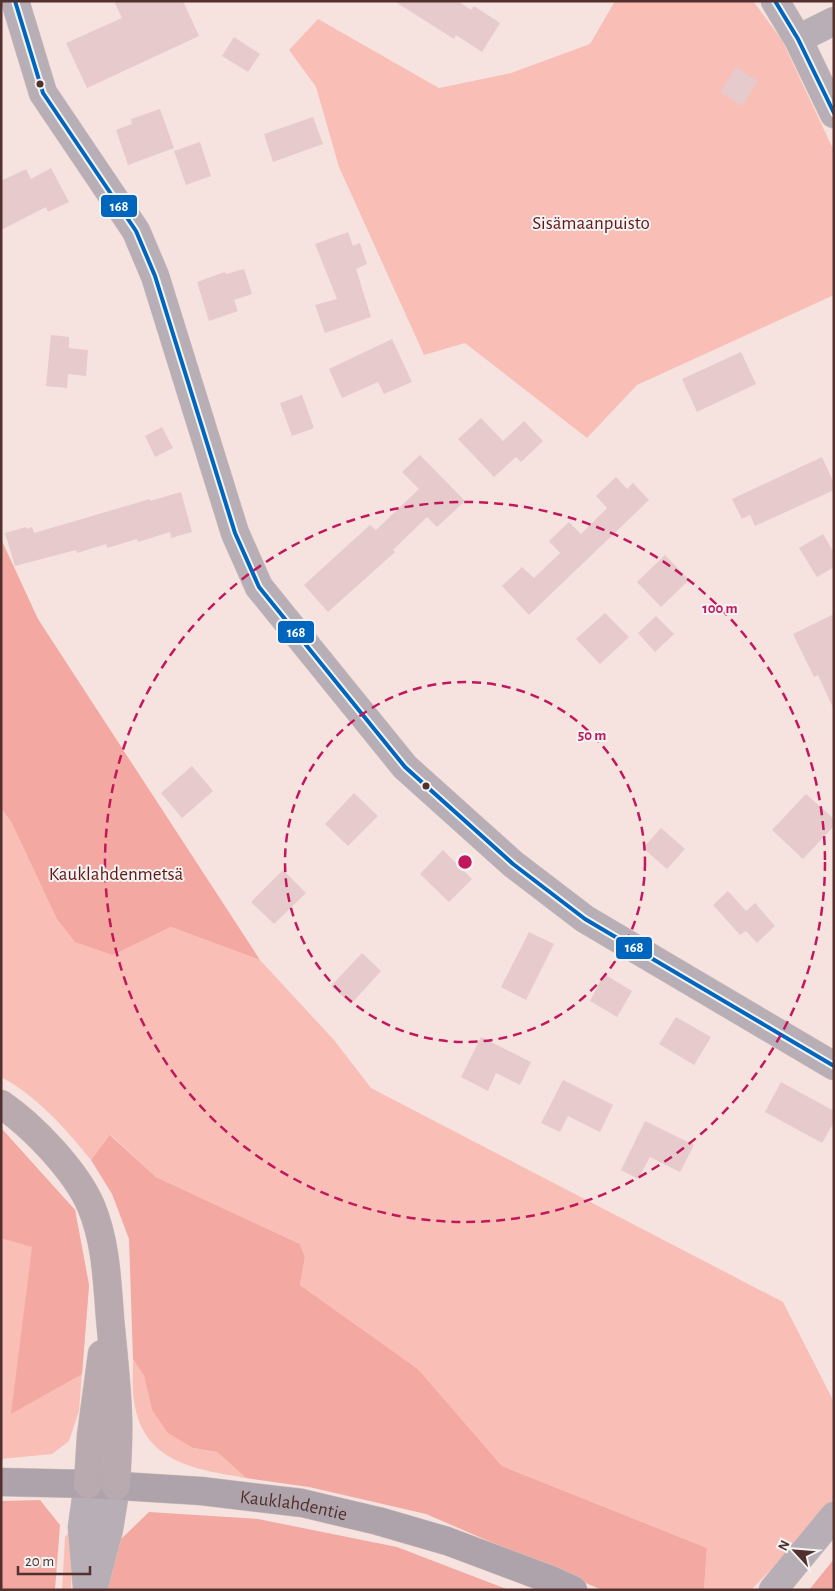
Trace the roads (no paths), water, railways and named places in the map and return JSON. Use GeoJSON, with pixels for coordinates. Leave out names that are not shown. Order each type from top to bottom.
{"type":"FeatureCollection","features":[{"type":"Feature","properties":{"kind":"highway"},"geometry":{"type":"LineString","coordinates":[[1,1104],[16,1114],[38,1134],[69,1173],[91,1205],[100,1233],[106,1261],[118,1417],[116,1486]]}},
{"type":"Feature","properties":{"kind":"highway"},"geometry":{"type":"LineString","coordinates":[[88,1484],[91,1436],[109,1296]]}},
{"type":"Feature","properties":{"kind":"street"},"geometry":{"type":"LineString","coordinates":[[15,1],[43,92],[136,231],[155,276],[235,532],[259,587],[405,767],[513,864],[585,919],[834,1066]]}},
{"type":"Feature","properties":{"kind":"street"},"geometry":{"type":"LineString","coordinates":[[775,1],[798,39],[834,114]]}},
{"type":"Feature","properties":{"kind":"street"},"geometry":{"type":"LineString","coordinates":[[798,39],[834,21]]}},
{"type":"Feature","properties":{"kind":"street","name":"Kauklahdentie"},"geometry":{"type":"LineString","coordinates":[[1,1482],[88,1484],[201,1491],[302,1503],[378,1521],[448,1541],[551,1580],[572,1590]]}},
{"type":"Feature","properties":{"kind":"street"},"geometry":{"type":"LineString","coordinates":[[87,1590],[82,1527],[88,1484]]}},
{"type":"Feature","properties":{"kind":"street"},"geometry":{"type":"LineString","coordinates":[[93,1590],[109,1530],[116,1486]]}},
{"type":"Feature","properties":{"kind":"street"},"geometry":{"type":"LineString","coordinates":[[773,1590],[834,1516]]}},
{"type":"Feature","properties":{"kind":"park label","name":"Sisämaanpuisto"},"geometry":{"type":"Point","coordinates":[591,222]}},
{"type":"Feature","properties":{"kind":"park label","name":"Kauklahdenmetsä"},"geometry":{"type":"Point","coordinates":[116,873]}}]}
